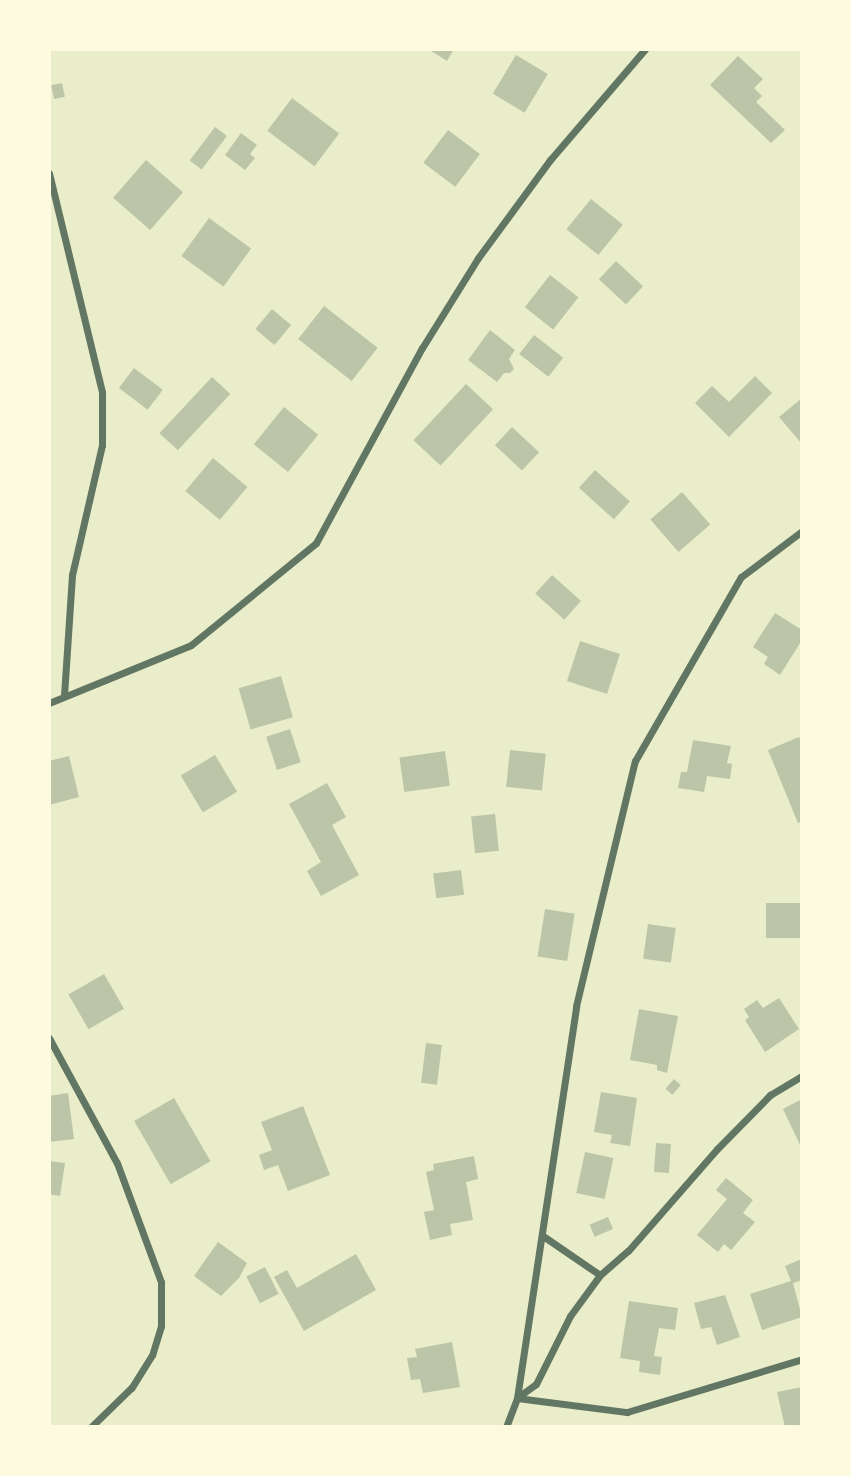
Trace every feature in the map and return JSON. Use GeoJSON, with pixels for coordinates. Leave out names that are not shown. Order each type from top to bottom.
{"type":"FeatureCollection","features":[{"type":"Feature","properties":{"kind":"street"},"geometry":{"type":"LineString","coordinates":[[49,703],[191,645],[316,543],[422,348],[478,258],[550,160],[645,49]]}},
{"type":"Feature","properties":{"kind":"street"},"geometry":{"type":"LineString","coordinates":[[49,173],[102,392],[102,445],[72,575],[64,695]]}},
{"type":"Feature","properties":{"kind":"street"},"geometry":{"type":"LineString","coordinates":[[506,1427],[517,1398],[576,1006],[635,761],[741,577],[802,531]]}},
{"type":"Feature","properties":{"kind":"street"},"geometry":{"type":"LineString","coordinates":[[49,1038],[117,1163],[161,1282],[161,1326],[152,1355],[131,1388],[92,1427]]}},
{"type":"Feature","properties":{"kind":"street"},"geometry":{"type":"LineString","coordinates":[[517,1398],[536,1384],[570,1316],[600,1275],[628,1251],[717,1149],[770,1095],[802,1076]]}},
{"type":"Feature","properties":{"kind":"street"},"geometry":{"type":"LineString","coordinates":[[542,1236],[600,1275]]}},
{"type":"Feature","properties":{"kind":"street"},"geometry":{"type":"LineString","coordinates":[[517,1398],[627,1412],[802,1359]]}},
{"type":"Feature","properties":{"kind":"building"},"geometry":{"type":"Polygon","coordinates":[[[428,49],[454,49],[447,61],[428,49]]]}},
{"type":"Feature","properties":{"kind":"building"},"geometry":{"type":"Polygon","coordinates":[[[516,55],[548,74],[525,113],[493,94],[516,55]]]}},
{"type":"Feature","properties":{"kind":"building"},"geometry":{"type":"Polygon","coordinates":[[[738,56],[763,79],[754,88],[762,96],[756,102],[785,130],[771,143],[710,85],[738,56]]]}},
{"type":"Feature","properties":{"kind":"building"},"geometry":{"type":"Polygon","coordinates":[[[62,83],[65,97],[54,99],[51,85],[62,83]]]}},
{"type":"Feature","properties":{"kind":"building"},"geometry":{"type":"Polygon","coordinates":[[[292,98],[339,134],[314,166],[267,131],[292,98]]]}},
{"type":"Feature","properties":{"kind":"building"},"geometry":{"type":"Polygon","coordinates":[[[215,127],[227,136],[202,170],[190,161],[215,127]]]}},
{"type":"Feature","properties":{"kind":"building"},"geometry":{"type":"Polygon","coordinates":[[[448,130],[480,154],[455,187],[423,163],[448,130]]]}},
{"type":"Feature","properties":{"kind":"building"},"geometry":{"type":"Polygon","coordinates":[[[241,133],[257,145],[250,154],[255,158],[245,170],[225,155],[241,133]]]}},
{"type":"Feature","properties":{"kind":"building"},"geometry":{"type":"Polygon","coordinates":[[[146,160],[183,192],[150,230],[113,198],[146,160]]]}},
{"type":"Feature","properties":{"kind":"building"},"geometry":{"type":"Polygon","coordinates":[[[591,199],[623,225],[598,255],[566,229],[591,199]]]}},
{"type":"Feature","properties":{"kind":"building"},"geometry":{"type":"Polygon","coordinates":[[[209,218],[251,249],[223,287],[181,256],[209,218]]]}},
{"type":"Feature","properties":{"kind":"building"},"geometry":{"type":"Polygon","coordinates":[[[616,261],[643,286],[626,305],[599,279],[616,261]]]}},
{"type":"Feature","properties":{"kind":"building"},"geometry":{"type":"Polygon","coordinates":[[[550,275],[578,297],[553,329],[525,307],[550,275]]]}},
{"type":"Feature","properties":{"kind":"building"},"geometry":{"type":"Polygon","coordinates":[[[324,306],[378,348],[352,381],[298,339],[324,306]]]}},
{"type":"Feature","properties":{"kind":"building"},"geometry":{"type":"Polygon","coordinates":[[[272,309],[291,325],[274,345],[255,329],[272,309]]]}},
{"type":"Feature","properties":{"kind":"building"},"geometry":{"type":"Polygon","coordinates":[[[490,330],[515,350],[509,359],[514,369],[510,373],[504,373],[497,382],[468,360],[490,330]]]}},
{"type":"Feature","properties":{"kind":"building"},"geometry":{"type":"Polygon","coordinates":[[[534,335],[563,358],[548,377],[519,354],[534,335]]]}},
{"type":"Feature","properties":{"kind":"building"},"geometry":{"type":"Polygon","coordinates":[[[134,368],[163,390],[148,410],[119,388],[134,368]]]}},
{"type":"Feature","properties":{"kind":"building"},"geometry":{"type":"Polygon","coordinates":[[[755,376],[772,393],[729,437],[695,403],[712,386],[729,402],[755,376]]]}},
{"type":"Feature","properties":{"kind":"building"},"geometry":{"type":"Polygon","coordinates":[[[212,377],[230,394],[178,450],[159,433],[212,377]]]}},
{"type":"Feature","properties":{"kind":"building"},"geometry":{"type":"Polygon","coordinates":[[[466,384],[493,409],[441,466],[413,440],[466,384]]]}},
{"type":"Feature","properties":{"kind":"building"},"geometry":{"type":"Polygon","coordinates":[[[802,398],[802,444],[779,417],[802,398]]]}},
{"type":"Feature","properties":{"kind":"building"},"geometry":{"type":"Polygon","coordinates":[[[284,407],[318,435],[288,472],[254,444],[284,407]]]}},
{"type":"Feature","properties":{"kind":"building"},"geometry":{"type":"Polygon","coordinates":[[[512,427],[539,452],[522,471],[495,445],[512,427]]]}},
{"type":"Feature","properties":{"kind":"building"},"geometry":{"type":"Polygon","coordinates":[[[213,458],[247,487],[220,520],[185,491],[213,458]]]}},
{"type":"Feature","properties":{"kind":"building"},"geometry":{"type":"Polygon","coordinates":[[[595,470],[630,501],[614,519],[579,488],[595,470]]]}},
{"type":"Feature","properties":{"kind":"building"},"geometry":{"type":"Polygon","coordinates":[[[682,492],[710,524],[679,552],[650,520],[682,492]]]}},
{"type":"Feature","properties":{"kind":"building"},"geometry":{"type":"Polygon","coordinates":[[[552,575],[581,601],[564,620],[535,594],[552,575]]]}},
{"type":"Feature","properties":{"kind":"building"},"geometry":{"type":"Polygon","coordinates":[[[775,613],[802,630],[802,640],[780,675],[764,664],[768,657],[753,647],[775,613]]]}},
{"type":"Feature","properties":{"kind":"building"},"geometry":{"type":"Polygon","coordinates":[[[580,641],[620,654],[607,694],[567,681],[580,641]]]}},
{"type":"Feature","properties":{"kind":"building"},"geometry":{"type":"Polygon","coordinates":[[[281,676],[293,717],[251,729],[239,688],[281,676]]]}},
{"type":"Feature","properties":{"kind":"building"},"geometry":{"type":"Polygon","coordinates":[[[290,729],[301,762],[277,770],[266,737],[290,729]]]}},
{"type":"Feature","properties":{"kind":"building"},"geometry":{"type":"Polygon","coordinates":[[[799,737],[802,744],[802,822],[798,823],[768,750],[799,737]]]}},
{"type":"Feature","properties":{"kind":"building"},"geometry":{"type":"Polygon","coordinates":[[[693,740],[731,746],[727,763],[732,764],[730,779],[707,776],[704,792],[678,788],[681,772],[687,772],[693,740]]]}},
{"type":"Feature","properties":{"kind":"building"},"geometry":{"type":"Polygon","coordinates":[[[510,750],[546,754],[542,791],[506,787],[510,750]]]}},
{"type":"Feature","properties":{"kind":"building"},"geometry":{"type":"Polygon","coordinates":[[[445,751],[450,786],[404,792],[399,757],[445,751]]]}},
{"type":"Feature","properties":{"kind":"building"},"geometry":{"type":"Polygon","coordinates":[[[215,755],[237,792],[203,812],[181,776],[215,755]]]}},
{"type":"Feature","properties":{"kind":"building"},"geometry":{"type":"Polygon","coordinates":[[[69,756],[79,797],[49,805],[49,761],[69,756]]]}},
{"type":"Feature","properties":{"kind":"building"},"geometry":{"type":"Polygon","coordinates":[[[327,783],[346,817],[332,825],[359,875],[321,896],[307,871],[321,862],[289,804],[327,783]]]}},
{"type":"Feature","properties":{"kind":"building"},"geometry":{"type":"Polygon","coordinates":[[[495,814],[499,851],[475,853],[471,817],[495,814]]]}},
{"type":"Feature","properties":{"kind":"building"},"geometry":{"type":"Polygon","coordinates":[[[461,870],[464,895],[436,898],[433,873],[461,870]]]}},
{"type":"Feature","properties":{"kind":"building"},"geometry":{"type":"Polygon","coordinates":[[[766,903],[802,903],[802,938],[766,938],[766,903]]]}},
{"type":"Feature","properties":{"kind":"building"},"geometry":{"type":"Polygon","coordinates":[[[545,909],[575,914],[567,961],[537,956],[545,909]]]}},
{"type":"Feature","properties":{"kind":"building"},"geometry":{"type":"Polygon","coordinates":[[[648,924],[676,928],[671,963],[643,959],[648,924]]]}},
{"type":"Feature","properties":{"kind":"building"},"geometry":{"type":"Polygon","coordinates":[[[104,974],[124,1009],[88,1029],[68,994],[104,974]]]}},
{"type":"Feature","properties":{"kind":"building"},"geometry":{"type":"Polygon","coordinates":[[[779,998],[799,1029],[765,1052],[745,1020],[749,1017],[744,1009],[757,1000],[763,1008],[779,998]]]}},
{"type":"Feature","properties":{"kind":"building"},"geometry":{"type":"Polygon","coordinates":[[[639,1009],[678,1016],[667,1073],[657,1070],[657,1065],[630,1060],[639,1009]]]}},
{"type":"Feature","properties":{"kind":"building"},"geometry":{"type":"Polygon","coordinates":[[[426,1043],[442,1045],[437,1085],[421,1083],[426,1043]]]}},
{"type":"Feature","properties":{"kind":"building"},"geometry":{"type":"Polygon","coordinates":[[[674,1079],[681,1085],[672,1095],[665,1089],[674,1079]]]}},
{"type":"Feature","properties":{"kind":"building"},"geometry":{"type":"Polygon","coordinates":[[[601,1092],[637,1098],[630,1146],[610,1143],[612,1135],[594,1132],[601,1092]]]}},
{"type":"Feature","properties":{"kind":"building"},"geometry":{"type":"Polygon","coordinates":[[[68,1093],[74,1139],[49,1142],[49,1096],[68,1093]]]}},
{"type":"Feature","properties":{"kind":"building"},"geometry":{"type":"Polygon","coordinates":[[[174,1098],[210,1161],[171,1184],[134,1121],[174,1098]]]}},
{"type":"Feature","properties":{"kind":"building"},"geometry":{"type":"Polygon","coordinates":[[[802,1099],[802,1149],[783,1109],[802,1099]]]}},
{"type":"Feature","properties":{"kind":"building"},"geometry":{"type":"Polygon","coordinates":[[[303,1106],[330,1175],[288,1191],[278,1165],[264,1170],[259,1155],[272,1150],[261,1122],[303,1106]]]}},
{"type":"Feature","properties":{"kind":"building"},"geometry":{"type":"Polygon","coordinates":[[[656,1143],[671,1144],[669,1173],[654,1172],[656,1143]]]}},
{"type":"Feature","properties":{"kind":"building"},"geometry":{"type":"Polygon","coordinates":[[[585,1152],[613,1158],[605,1199],[576,1193],[585,1152]]]}},
{"type":"Feature","properties":{"kind":"building"},"geometry":{"type":"Polygon","coordinates":[[[474,1156],[478,1179],[466,1182],[473,1220],[450,1224],[452,1235],[430,1240],[424,1212],[434,1210],[426,1172],[434,1170],[433,1164],[474,1156]]]}},
{"type":"Feature","properties":{"kind":"building"},"geometry":{"type":"Polygon","coordinates":[[[49,1161],[65,1163],[60,1196],[49,1194],[49,1161]]]}},
{"type":"Feature","properties":{"kind":"building"},"geometry":{"type":"Polygon","coordinates":[[[726,1178],[753,1200],[743,1213],[755,1222],[731,1250],[724,1244],[718,1252],[697,1235],[727,1199],[716,1190],[726,1178]]]}},
{"type":"Feature","properties":{"kind":"building"},"geometry":{"type":"Polygon","coordinates":[[[608,1217],[613,1229],[595,1237],[590,1225],[608,1217]]]}},
{"type":"Feature","properties":{"kind":"building"},"geometry":{"type":"Polygon","coordinates":[[[218,1242],[247,1263],[239,1278],[221,1296],[194,1276],[218,1242]]]}},
{"type":"Feature","properties":{"kind":"building"},"geometry":{"type":"Polygon","coordinates":[[[356,1254],[376,1290],[304,1331],[274,1277],[287,1270],[297,1288],[356,1254]]]}},
{"type":"Feature","properties":{"kind":"building"},"geometry":{"type":"Polygon","coordinates":[[[802,1259],[802,1280],[793,1283],[802,1317],[762,1330],[750,1294],[791,1281],[785,1266],[802,1259]]]}},
{"type":"Feature","properties":{"kind":"building"},"geometry":{"type":"Polygon","coordinates":[[[265,1267],[279,1294],[260,1303],[246,1277],[265,1267]]]}},
{"type":"Feature","properties":{"kind":"building"},"geometry":{"type":"Polygon","coordinates":[[[725,1295],[740,1337],[717,1345],[711,1327],[701,1329],[694,1303],[725,1295]]]}},
{"type":"Feature","properties":{"kind":"building"},"geometry":{"type":"Polygon","coordinates":[[[629,1301],[678,1308],[675,1330],[659,1328],[654,1356],[662,1357],[660,1375],[639,1372],[640,1361],[620,1358],[629,1301]]]}},
{"type":"Feature","properties":{"kind":"building"},"geometry":{"type":"Polygon","coordinates":[[[452,1342],[460,1387],[423,1393],[420,1379],[411,1380],[407,1358],[417,1357],[415,1349],[452,1342]]]}},
{"type":"Feature","properties":{"kind":"building"},"geometry":{"type":"Polygon","coordinates":[[[802,1387],[802,1426],[785,1427],[777,1392],[802,1387]]]}}]}
